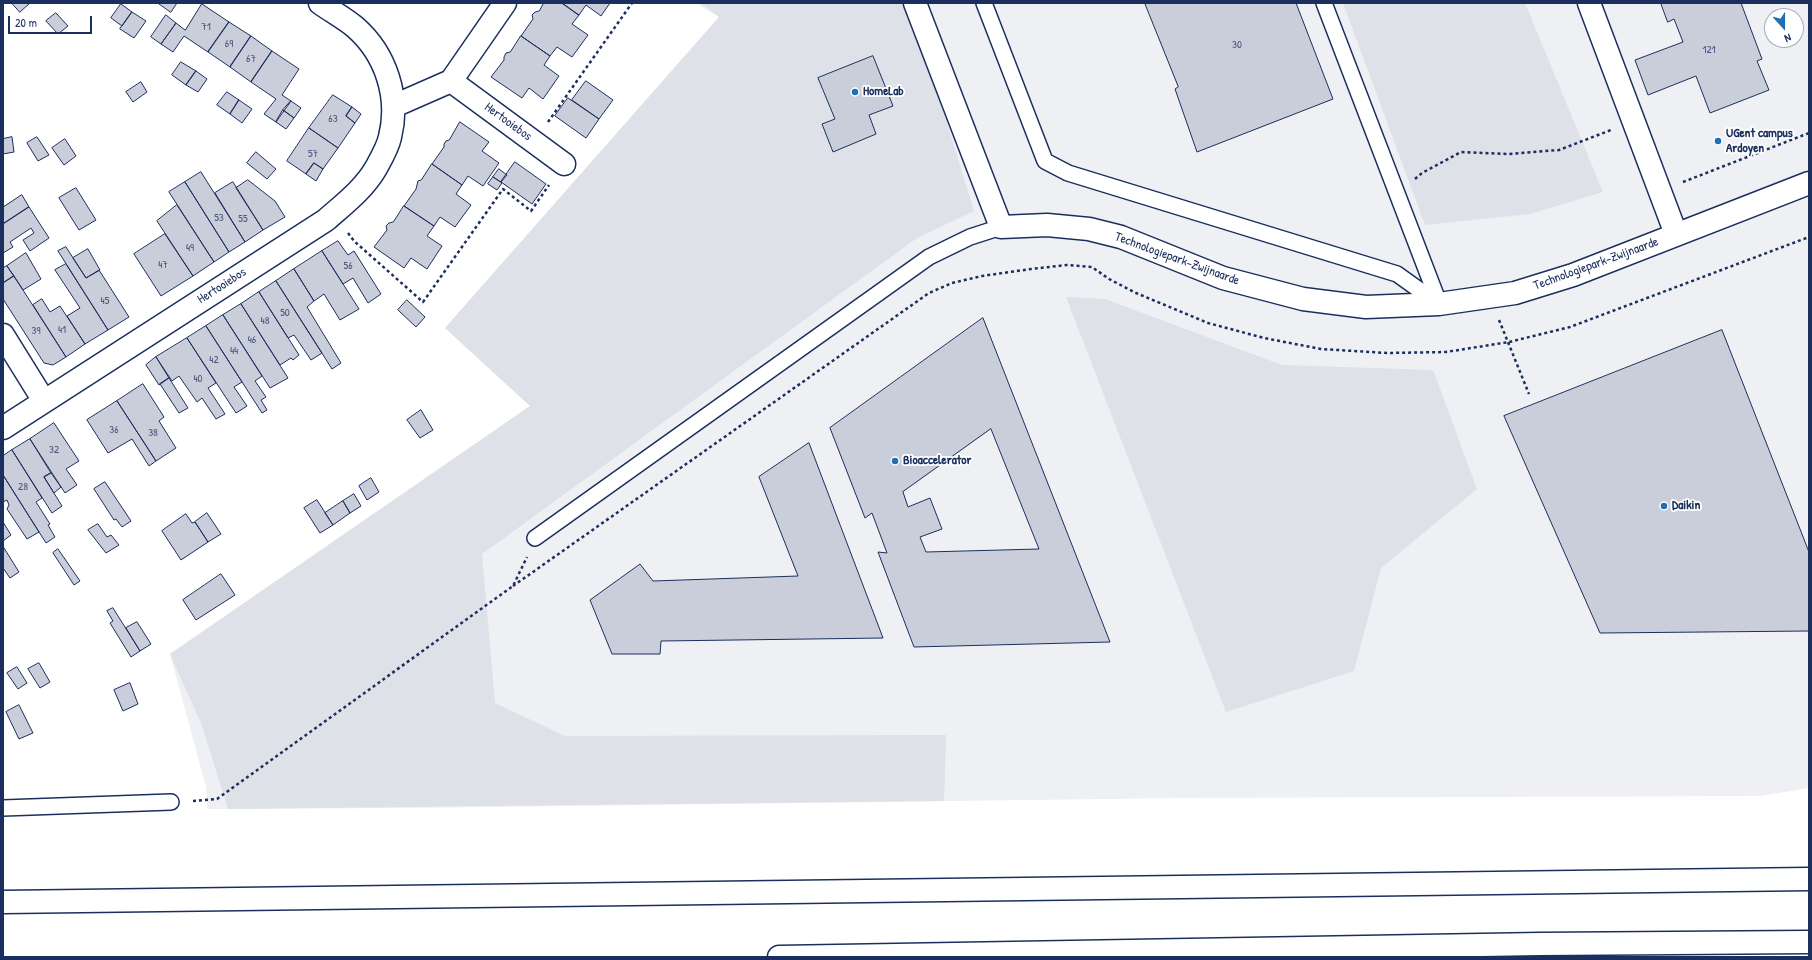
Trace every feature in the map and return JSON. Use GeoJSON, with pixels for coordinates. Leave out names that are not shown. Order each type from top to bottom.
{"type":"FeatureCollection","features":[{"type":"Feature","properties":{"kind":"main road","name":"Hertooiebos"},"geometry":{"type":"LineString","coordinates":[[3,428],[333,214],[355,196],[376,168],[390,138],[394,106],[389,78],[376,50],[355,27],[320,3]]}},
{"type":"Feature","properties":{"kind":"main road"},"geometry":{"type":"LineString","coordinates":[[394,106],[451,81],[505,3]]}},
{"type":"Feature","properties":{"kind":"main road"},"geometry":{"type":"LineString","coordinates":[[915,3],[1001,227]]}},
{"type":"Feature","properties":{"kind":"main road"},"geometry":{"type":"LineString","coordinates":[[1589,3],[1676,234]]}},
{"type":"Feature","properties":{"kind":"main road","name":"Hertooiebos"},"geometry":{"type":"LineString","coordinates":[[451,81],[535,141],[564,164]]}},
{"type":"Feature","properties":{"kind":"main road","name":"Technologiepark-Zwijnaarde"},"geometry":{"type":"LineString","coordinates":[[1001,227],[1047,226],[1089,229],[1121,237],[1222,278],[1303,299],[1366,307],[1439,304],[1473,300],[1523,290],[1573,275],[1809,183]]}},
{"type":"Feature","properties":{"kind":"main road"},"geometry":{"type":"LineString","coordinates":[[3,335],[44,401]]}},
{"type":"Feature","properties":{"kind":"main road"},"geometry":{"type":"LineString","coordinates":[[3,902],[1809,879]]}},
{"type":"Feature","properties":{"kind":"main road"},"geometry":{"type":"LineString","coordinates":[[779,957],[1532,944],[1809,942]]}},
{"type":"Feature","properties":{"kind":"lane"},"geometry":{"type":"LineString","coordinates":[[984,3],[1046,161],[1068,173],[1397,274],[1439,304]]}},
{"type":"Feature","properties":{"kind":"lane"},"geometry":{"type":"LineString","coordinates":[[1324,3],[1439,304]]}},
{"type":"Feature","properties":{"kind":"lane"},"geometry":{"type":"LineString","coordinates":[[535,538],[929,257],[970,236],[1001,227]]}},
{"type":"Feature","properties":{"kind":"lane"},"geometry":{"type":"LineString","coordinates":[[3,808],[171,802]]}},
{"type":"Feature","properties":{"kind":"path"},"geometry":{"type":"LineString","coordinates":[[535,141],[632,3]]}},
{"type":"Feature","properties":{"kind":"path"},"geometry":{"type":"LineString","coordinates":[[1398,196],[1422,173],[1461,152],[1508,154],[1559,150],[1634,121]]}},
{"type":"Feature","properties":{"kind":"path"},"geometry":{"type":"LineString","coordinates":[[1663,198],[1672,186],[1809,133]]}},
{"type":"Feature","properties":{"kind":"path"},"geometry":{"type":"LineString","coordinates":[[333,214],[354,241],[423,302],[503,189],[531,211],[564,164]]}},
{"type":"Feature","properties":{"kind":"path"},"geometry":{"type":"LineString","coordinates":[[171,802],[217,799],[513,586],[929,293],[952,283],[982,276],[1031,269],[1068,266],[1092,267],[1109,279],[1136,293],[1208,323],[1264,338],[1314,347],[1402,353],[1446,352],[1509,342],[1570,327],[1809,237]]}},
{"type":"Feature","properties":{"kind":"path"},"geometry":{"type":"LineString","coordinates":[[1509,342],[1529,394]]}},
{"type":"Feature","properties":{"kind":"path"},"geometry":{"type":"LineString","coordinates":[[513,586],[535,538]]}},
{"type":"Feature","properties":{"kind":"shaded area"},"geometry":{"type":"Polygon","coordinates":[[[695,3],[1809,3],[1809,788],[1761,796],[1184,798],[410,808],[207,809],[206,787],[170,654],[530,406],[445,328],[719,17],[695,3]]]}},
{"type":"Feature","properties":{"kind":"shaded area"},"geometry":{"type":"Polygon","coordinates":[[[700,3],[910,3],[974,211],[917,238],[482,554],[495,703],[565,736],[946,735],[944,801],[228,809],[201,723],[170,654],[530,406],[445,328],[719,17],[700,3]]]}},
{"type":"Feature","properties":{"kind":"shaded area"},"geometry":{"type":"Polygon","coordinates":[[[1343,3],[1525,3],[1603,192],[1530,214],[1425,225],[1343,3]]]}},
{"type":"Feature","properties":{"kind":"shaded area"},"geometry":{"type":"Polygon","coordinates":[[[1066,297],[1105,299],[1282,365],[1433,370],[1477,489],[1381,568],[1354,671],[1226,712],[1066,297]]]}},
{"type":"Feature","properties":{"kind":"building"},"geometry":{"type":"Polygon","coordinates":[[[12,3],[30,3],[20,12],[12,3]]]}},
{"type":"Feature","properties":{"kind":"building"},"geometry":{"type":"Polygon","coordinates":[[[158,3],[177,3],[171,12],[158,3]]]}},
{"type":"Feature","properties":{"kind":"building"},"geometry":{"type":"Polygon","coordinates":[[[544,3],[562,3],[579,15],[572,24],[588,35],[572,57],[557,47],[550,56],[521,36],[533,19],[532,15],[539,11],[544,3]]]}},
{"type":"Feature","properties":{"kind":"building"},"geometry":{"type":"Polygon","coordinates":[[[562,3],[610,3],[601,16],[586,5],[579,15],[562,3]]]}},
{"type":"Feature","properties":{"kind":"building"},"geometry":{"type":"Polygon","coordinates":[[[1145,3],[1296,3],[1333,99],[1197,152],[1175,89],[1178,87],[1145,3]]]}},
{"type":"Feature","properties":{"kind":"building"},"geometry":{"type":"Polygon","coordinates":[[[1661,3],[1741,3],[1762,59],[1757,61],[1769,90],[1710,113],[1696,76],[1648,95],[1635,60],[1683,42],[1674,19],[1668,22],[1661,3]]]}},
{"type":"Feature","properties":{"kind":"building"},"geometry":{"type":"Polygon","coordinates":[[[121,4],[132,12],[122,26],[111,18],[121,4]]]}},
{"type":"Feature","properties":{"kind":"building"},"geometry":{"type":"Polygon","coordinates":[[[202,4],[229,22],[208,52],[184,36],[173,52],[161,44],[176,23],[185,30],[202,4]]]}},
{"type":"Feature","properties":{"kind":"building"},"geometry":{"type":"Polygon","coordinates":[[[132,12],[146,21],[134,38],[120,29],[132,12]]]}},
{"type":"Feature","properties":{"kind":"building"},"geometry":{"type":"Polygon","coordinates":[[[56,13],[68,26],[58,34],[46,21],[56,13]]]}},
{"type":"Feature","properties":{"kind":"building"},"geometry":{"type":"Polygon","coordinates":[[[166,15],[176,23],[161,44],[151,37],[166,15]]]}},
{"type":"Feature","properties":{"kind":"building"},"geometry":{"type":"Polygon","coordinates":[[[229,22],[251,36],[230,67],[208,52],[229,22]]]}},
{"type":"Feature","properties":{"kind":"building"},"geometry":{"type":"Polygon","coordinates":[[[251,36],[272,51],[251,82],[230,67],[251,36]]]}},
{"type":"Feature","properties":{"kind":"building"},"geometry":{"type":"Polygon","coordinates":[[[521,36],[550,56],[544,65],[559,76],[543,99],[529,88],[522,98],[491,77],[504,60],[506,53],[510,52],[521,36]]]}},
{"type":"Feature","properties":{"kind":"building"},"geometry":{"type":"Polygon","coordinates":[[[272,51],[299,69],[282,95],[291,101],[276,122],[264,114],[276,99],[251,82],[272,51]]]}},
{"type":"Feature","properties":{"kind":"building","name":"HomeLab"},"geometry":{"type":"Polygon","coordinates":[[[873,56],[893,106],[869,115],[876,134],[833,152],[822,124],[835,119],[818,78],[873,56]]]}},
{"type":"Feature","properties":{"kind":"building"},"geometry":{"type":"Polygon","coordinates":[[[181,62],[196,71],[186,85],[172,75],[181,62]]]}},
{"type":"Feature","properties":{"kind":"building"},"geometry":{"type":"Polygon","coordinates":[[[196,71],[207,79],[198,92],[186,85],[196,71]]]}},
{"type":"Feature","properties":{"kind":"building"},"geometry":{"type":"Polygon","coordinates":[[[586,81],[613,100],[599,119],[572,100],[586,81]]]}},
{"type":"Feature","properties":{"kind":"building"},"geometry":{"type":"Polygon","coordinates":[[[141,82],[147,92],[133,102],[126,92],[141,82]]]}},
{"type":"Feature","properties":{"kind":"building"},"geometry":{"type":"Polygon","coordinates":[[[227,92],[239,100],[230,114],[217,105],[227,92]]]}},
{"type":"Feature","properties":{"kind":"building"},"geometry":{"type":"Polygon","coordinates":[[[333,95],[352,107],[346,116],[355,123],[338,148],[309,128],[333,95]]]}},
{"type":"Feature","properties":{"kind":"building"},"geometry":{"type":"Polygon","coordinates":[[[568,98],[599,119],[586,138],[555,116],[568,98]]]}},
{"type":"Feature","properties":{"kind":"building"},"geometry":{"type":"Polygon","coordinates":[[[239,100],[252,109],[242,123],[230,114],[239,100]]]}},
{"type":"Feature","properties":{"kind":"building"},"geometry":{"type":"Polygon","coordinates":[[[291,101],[301,108],[294,118],[283,110],[291,101]]]}},
{"type":"Feature","properties":{"kind":"building"},"geometry":{"type":"Polygon","coordinates":[[[352,107],[361,114],[355,123],[346,116],[352,107]]]}},
{"type":"Feature","properties":{"kind":"building"},"geometry":{"type":"Polygon","coordinates":[[[283,110],[294,118],[286,129],[276,122],[283,110]]]}},
{"type":"Feature","properties":{"kind":"building"},"geometry":{"type":"Polygon","coordinates":[[[460,122],[489,142],[482,151],[499,163],[483,186],[468,176],[462,185],[432,164],[460,122]]]}},
{"type":"Feature","properties":{"kind":"building"},"geometry":{"type":"Polygon","coordinates":[[[309,128],[338,148],[323,169],[314,163],[306,174],[287,161],[309,128]]]}},
{"type":"Feature","properties":{"kind":"building"},"geometry":{"type":"Polygon","coordinates":[[[12,137],[14,152],[3,154],[3,139],[12,137]]]}},
{"type":"Feature","properties":{"kind":"building"},"geometry":{"type":"Polygon","coordinates":[[[37,137],[49,155],[38,161],[27,143],[37,137]]]}},
{"type":"Feature","properties":{"kind":"building"},"geometry":{"type":"Polygon","coordinates":[[[65,139],[76,156],[64,165],[52,148],[65,139]]]}},
{"type":"Feature","properties":{"kind":"building"},"geometry":{"type":"Polygon","coordinates":[[[256,152],[276,169],[267,179],[247,163],[256,152]]]}},
{"type":"Feature","properties":{"kind":"building"},"geometry":{"type":"Polygon","coordinates":[[[515,162],[546,184],[532,204],[501,182],[515,162]]]}},
{"type":"Feature","properties":{"kind":"building"},"geometry":{"type":"Polygon","coordinates":[[[314,163],[323,169],[316,181],[306,174],[314,163]]]}},
{"type":"Feature","properties":{"kind":"building"},"geometry":{"type":"Polygon","coordinates":[[[432,164],[462,185],[456,194],[471,205],[455,227],[440,217],[434,226],[404,206],[416,189],[418,181],[421,180],[432,164]]]}},
{"type":"Feature","properties":{"kind":"building"},"geometry":{"type":"Polygon","coordinates":[[[499,169],[507,175],[501,182],[493,177],[499,169]]]}},
{"type":"Feature","properties":{"kind":"building"},"geometry":{"type":"Polygon","coordinates":[[[201,172],[245,242],[229,252],[185,182],[201,172]]]}},
{"type":"Feature","properties":{"kind":"building"},"geometry":{"type":"Polygon","coordinates":[[[493,177],[502,183],[497,190],[488,184],[493,177]]]}},
{"type":"Feature","properties":{"kind":"building"},"geometry":{"type":"Polygon","coordinates":[[[248,180],[275,201],[285,217],[263,230],[236,188],[248,180]]]}},
{"type":"Feature","properties":{"kind":"building"},"geometry":{"type":"Polygon","coordinates":[[[185,182],[229,252],[214,262],[169,192],[185,182]]]}},
{"type":"Feature","properties":{"kind":"building"},"geometry":{"type":"Polygon","coordinates":[[[233,182],[263,230],[245,242],[215,193],[233,182]]]}},
{"type":"Feature","properties":{"kind":"building"},"geometry":{"type":"Polygon","coordinates":[[[76,188],[96,220],[79,230],[59,198],[76,188]]]}},
{"type":"Feature","properties":{"kind":"building"},"geometry":{"type":"Polygon","coordinates":[[[22,195],[29,207],[3,224],[3,204],[4,206],[22,195]]]}},
{"type":"Feature","properties":{"kind":"building"},"geometry":{"type":"Polygon","coordinates":[[[177,205],[214,262],[193,276],[157,221],[177,205]]]}},
{"type":"Feature","properties":{"kind":"building"},"geometry":{"type":"Polygon","coordinates":[[[404,206],[434,226],[427,236],[442,246],[427,269],[411,258],[404,268],[374,247],[387,230],[386,226],[393,222],[404,206]]]}},
{"type":"Feature","properties":{"kind":"building"},"geometry":{"type":"Polygon","coordinates":[[[29,207],[49,238],[30,251],[23,240],[34,233],[31,228],[10,242],[13,247],[3,253],[3,224],[29,207]]]}},
{"type":"Feature","properties":{"kind":"building"},"geometry":{"type":"Polygon","coordinates":[[[165,234],[193,276],[161,296],[134,254],[165,234]]]}},
{"type":"Feature","properties":{"kind":"building"},"geometry":{"type":"Polygon","coordinates":[[[338,241],[348,255],[354,251],[381,294],[368,303],[353,278],[343,284],[322,251],[338,241]]]}},
{"type":"Feature","properties":{"kind":"building"},"geometry":{"type":"Polygon","coordinates":[[[66,247],[86,278],[99,270],[129,317],[108,330],[58,251],[66,247]]]}},
{"type":"Feature","properties":{"kind":"building"},"geometry":{"type":"Polygon","coordinates":[[[88,249],[100,270],[86,278],[73,258],[88,249]]]}},
{"type":"Feature","properties":{"kind":"building"},"geometry":{"type":"Polygon","coordinates":[[[322,251],[359,309],[340,320],[324,294],[314,301],[294,269],[322,251]]]}},
{"type":"Feature","properties":{"kind":"building"},"geometry":{"type":"Polygon","coordinates":[[[26,253],[41,279],[23,290],[7,266],[26,253]]]}},
{"type":"Feature","properties":{"kind":"building"},"geometry":{"type":"Polygon","coordinates":[[[66,264],[108,330],[85,344],[67,316],[80,308],[55,270],[66,264]]]}},
{"type":"Feature","properties":{"kind":"building"},"geometry":{"type":"Polygon","coordinates":[[[7,266],[14,276],[3,283],[3,268],[7,266]]]}},
{"type":"Feature","properties":{"kind":"building"},"geometry":{"type":"Polygon","coordinates":[[[294,269],[314,301],[307,307],[341,363],[332,369],[276,281],[294,269]]]}},
{"type":"Feature","properties":{"kind":"building"},"geometry":{"type":"Polygon","coordinates":[[[14,276],[66,357],[53,365],[44,363],[3,299],[3,283],[14,276]]]}},
{"type":"Feature","properties":{"kind":"building"},"geometry":{"type":"Polygon","coordinates":[[[276,281],[322,353],[311,360],[294,335],[288,338],[259,292],[276,281]]]}},
{"type":"Feature","properties":{"kind":"building"},"geometry":{"type":"Polygon","coordinates":[[[259,292],[299,355],[293,360],[291,358],[280,365],[241,304],[259,292]]]}},
{"type":"Feature","properties":{"kind":"building"},"geometry":{"type":"Polygon","coordinates":[[[42,299],[50,312],[60,306],[85,344],[66,357],[33,305],[42,299]]]}},
{"type":"Feature","properties":{"kind":"building"},"geometry":{"type":"Polygon","coordinates":[[[407,300],[425,317],[416,327],[398,310],[407,300]]]}},
{"type":"Feature","properties":{"kind":"building"},"geometry":{"type":"Polygon","coordinates":[[[241,304],[288,378],[270,388],[223,315],[241,304]]]}},
{"type":"Feature","properties":{"kind":"building"},"geometry":{"type":"Polygon","coordinates":[[[223,315],[262,376],[255,381],[266,397],[261,400],[267,410],[262,413],[206,326],[223,315]]]}},
{"type":"Feature","properties":{"kind":"building","name":"Bioaccelerator"},"geometry":{"type":"Polygon","coordinates":[[[983,318],[1110,642],[914,647],[878,552],[887,553],[872,513],[865,518],[830,428],[983,318]],[[991,429],[903,492],[908,507],[930,498],[942,529],[920,537],[926,552],[1039,549],[991,429]]]}},
{"type":"Feature","properties":{"kind":"building"},"geometry":{"type":"Polygon","coordinates":[[[206,326],[242,382],[234,387],[247,406],[236,413],[187,338],[206,326]]]}},
{"type":"Feature","properties":{"kind":"building"},"geometry":{"type":"Polygon","coordinates":[[[1722,330],[1809,552],[1809,631],[1600,633],[1504,416],[1722,330]]]}},
{"type":"Feature","properties":{"kind":"building"},"geometry":{"type":"Polygon","coordinates":[[[187,338],[216,383],[208,388],[225,414],[216,419],[202,398],[197,402],[179,376],[172,381],[156,357],[187,338]]]}},
{"type":"Feature","properties":{"kind":"building"},"geometry":{"type":"Polygon","coordinates":[[[156,357],[169,378],[159,385],[146,365],[156,357]]]}},
{"type":"Feature","properties":{"kind":"building"},"geometry":{"type":"Polygon","coordinates":[[[169,378],[188,408],[179,413],[160,384],[169,378]]]}},
{"type":"Feature","properties":{"kind":"building"},"geometry":{"type":"Polygon","coordinates":[[[143,384],[164,417],[159,421],[176,448],[156,461],[117,401],[143,384]]]}},
{"type":"Feature","properties":{"kind":"building"},"geometry":{"type":"Polygon","coordinates":[[[117,401],[156,461],[149,466],[132,439],[108,453],[87,420],[117,401]]]}},
{"type":"Feature","properties":{"kind":"building"},"geometry":{"type":"Polygon","coordinates":[[[421,410],[433,430],[420,438],[407,420],[421,410]]]}},
{"type":"Feature","properties":{"kind":"building"},"geometry":{"type":"Polygon","coordinates":[[[54,423],[79,461],[66,469],[77,485],[65,493],[30,439],[54,423]]]}},
{"type":"Feature","properties":{"kind":"building"},"geometry":{"type":"Polygon","coordinates":[[[30,439],[51,473],[44,477],[62,506],[52,513],[12,450],[30,439]]]}},
{"type":"Feature","properties":{"kind":"building"},"geometry":{"type":"Polygon","coordinates":[[[809,443],[883,638],[661,641],[660,654],[612,654],[590,600],[640,564],[653,581],[798,576],[759,477],[809,443]]]}},
{"type":"Feature","properties":{"kind":"building"},"geometry":{"type":"Polygon","coordinates":[[[12,450],[42,498],[36,502],[50,524],[48,525],[55,537],[46,543],[3,475],[3,456],[12,450]]]}},
{"type":"Feature","properties":{"kind":"building"},"geometry":{"type":"Polygon","coordinates":[[[51,473],[61,487],[54,493],[44,477],[51,473]]]}},
{"type":"Feature","properties":{"kind":"building"},"geometry":{"type":"Polygon","coordinates":[[[3,475],[39,532],[27,539],[7,509],[9,505],[7,500],[3,502],[3,475]]]}},
{"type":"Feature","properties":{"kind":"building"},"geometry":{"type":"Polygon","coordinates":[[[371,478],[379,492],[367,500],[359,486],[371,478]]]}},
{"type":"Feature","properties":{"kind":"building"},"geometry":{"type":"Polygon","coordinates":[[[105,482],[131,521],[122,527],[116,519],[114,520],[94,489],[105,482]]]}},
{"type":"Feature","properties":{"kind":"building"},"geometry":{"type":"Polygon","coordinates":[[[354,494],[361,506],[350,513],[343,501],[354,494]]]}},
{"type":"Feature","properties":{"kind":"building"},"geometry":{"type":"Polygon","coordinates":[[[317,500],[333,525],[320,533],[304,508],[317,500]]]}},
{"type":"Feature","properties":{"kind":"building"},"geometry":{"type":"Polygon","coordinates":[[[343,501],[350,513],[333,525],[325,513],[343,501]]]}},
{"type":"Feature","properties":{"kind":"building"},"geometry":{"type":"Polygon","coordinates":[[[207,513],[221,534],[208,542],[195,522],[207,513]]]}},
{"type":"Feature","properties":{"kind":"building"},"geometry":{"type":"Polygon","coordinates":[[[186,514],[192,523],[195,522],[208,542],[181,560],[162,531],[186,514]]]}},
{"type":"Feature","properties":{"kind":"building"},"geometry":{"type":"Polygon","coordinates":[[[3,522],[11,535],[3,541],[3,522]]]}},
{"type":"Feature","properties":{"kind":"building"},"geometry":{"type":"Polygon","coordinates":[[[98,524],[107,537],[111,535],[119,545],[106,553],[88,530],[98,524]]]}},
{"type":"Feature","properties":{"kind":"building"},"geometry":{"type":"Polygon","coordinates":[[[4,548],[19,572],[10,578],[3,568],[4,548]]]}},
{"type":"Feature","properties":{"kind":"building"},"geometry":{"type":"Polygon","coordinates":[[[58,549],[80,581],[74,585],[53,553],[58,549]]]}},
{"type":"Feature","properties":{"kind":"building"},"geometry":{"type":"Polygon","coordinates":[[[221,574],[235,595],[196,620],[183,600],[221,574]]]}},
{"type":"Feature","properties":{"kind":"building"},"geometry":{"type":"Polygon","coordinates":[[[113,608],[140,651],[131,657],[110,623],[113,621],[107,611],[113,608]]]}},
{"type":"Feature","properties":{"kind":"building"},"geometry":{"type":"Polygon","coordinates":[[[137,622],[151,644],[140,651],[126,628],[137,622]]]}},
{"type":"Feature","properties":{"kind":"building"},"geometry":{"type":"Polygon","coordinates":[[[39,663],[50,682],[40,688],[28,669],[39,663]]]}},
{"type":"Feature","properties":{"kind":"building"},"geometry":{"type":"Polygon","coordinates":[[[17,667],[27,683],[18,689],[7,673],[17,667]]]}},
{"type":"Feature","properties":{"kind":"building"},"geometry":{"type":"Polygon","coordinates":[[[130,683],[138,704],[123,711],[114,690],[130,683]]]}},
{"type":"Feature","properties":{"kind":"building"},"geometry":{"type":"Polygon","coordinates":[[[19,705],[33,733],[19,739],[6,712],[19,705]]]}},
{"type":"Feature","properties":{"kind":"place","name":"HomeLab"},"geometry":{"type":"Point","coordinates":[855,92]}},
{"type":"Feature","properties":{"kind":"place","name":"UGent campus Ardoyen"},"geometry":{"type":"Point","coordinates":[1718,141]}},
{"type":"Feature","properties":{"kind":"place","name":"Bioaccelerator"},"geometry":{"type":"Point","coordinates":[895,461]}},
{"type":"Feature","properties":{"kind":"place","name":"Daikin"},"geometry":{"type":"Point","coordinates":[1664,506]}}]}
